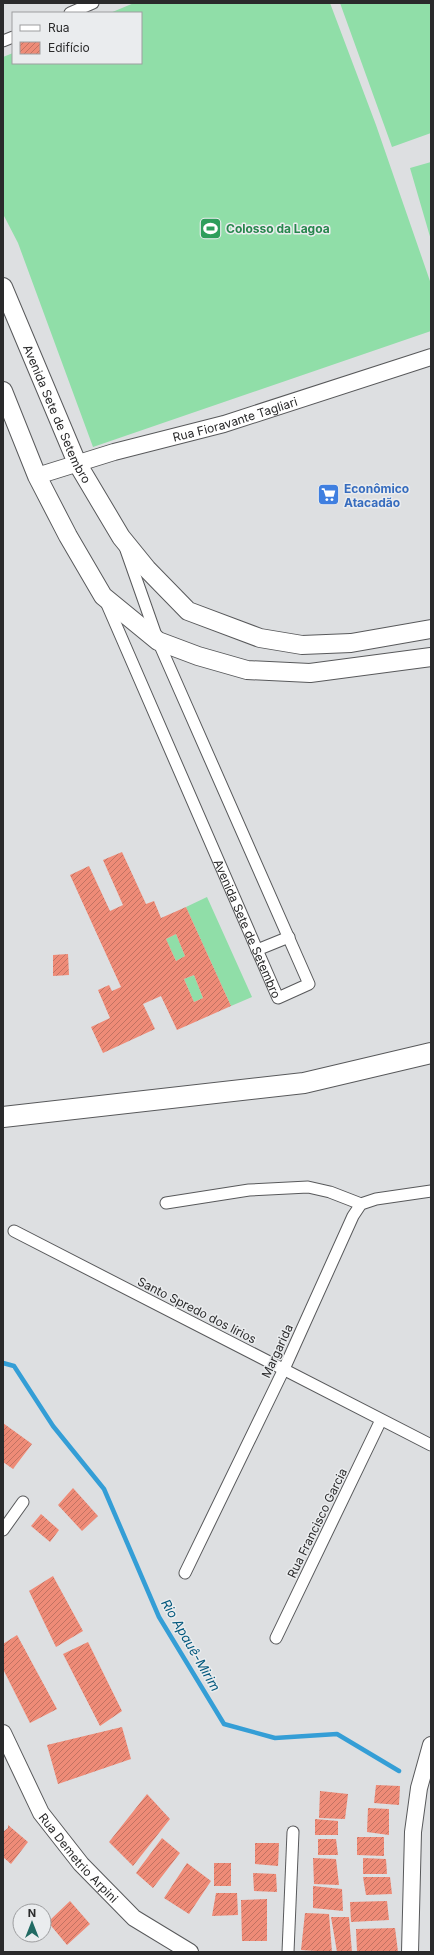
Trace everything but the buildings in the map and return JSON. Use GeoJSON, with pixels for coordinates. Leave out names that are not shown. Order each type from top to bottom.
{"type":"FeatureCollection","features":[{"type":"Feature","properties":{"kind":"highway"},"geometry":{"type":"LineString","coordinates":[[3,1117],[304,1083],[431,1053]]}},
{"type":"Feature","properties":{"kind":"main road","name":"Avenida Sete de Setembro"},"geometry":{"type":"LineString","coordinates":[[4,291],[77,463],[121,537],[147,569],[188,611],[260,638],[302,645],[344,643],[431,629]]}},
{"type":"Feature","properties":{"kind":"main road","name":"Avenida Sete de Setembro"},"geometry":{"type":"LineString","coordinates":[[3,391],[37,476],[68,536],[103,596],[158,641],[198,656],[247,670],[310,673],[431,656]]}},
{"type":"Feature","properties":{"kind":"street"},"geometry":{"type":"LineString","coordinates":[[72,12],[94,3]]}},
{"type":"Feature","properties":{"kind":"street","name":"Rua Fioravante Tagliari"},"geometry":{"type":"LineString","coordinates":[[37,476],[77,463],[224,424],[431,357]]}},
{"type":"Feature","properties":{"kind":"street","name":"Avenida Sete de Setembro"},"geometry":{"type":"LineString","coordinates":[[103,596],[278,998],[309,984],[158,641],[121,537]]}},
{"type":"Feature","properties":{"kind":"street"},"geometry":{"type":"LineString","coordinates":[[257,950],[289,937]]}},
{"type":"Feature","properties":{"kind":"street"},"geometry":{"type":"LineString","coordinates":[[166,1203],[250,1190],[308,1187],[330,1192],[361,1204],[376,1199],[431,1191]]}},
{"type":"Feature","properties":{"kind":"street","name":"Margarida"},"geometry":{"type":"LineString","coordinates":[[185,1573],[284,1369],[347,1229],[361,1204]]}},
{"type":"Feature","properties":{"kind":"street","name":"Santo Spredo dos lírios"},"geometry":{"type":"LineString","coordinates":[[14,1231],[431,1445]]}},
{"type":"Feature","properties":{"kind":"street","name":"Rua Francisco Garcia"},"geometry":{"type":"LineString","coordinates":[[276,1638],[381,1420]]}},
{"type":"Feature","properties":{"kind":"street"},"geometry":{"type":"LineString","coordinates":[[3,1530],[23,1502]]}},
{"type":"Feature","properties":{"kind":"street","name":"Rua Demetrio Arpini"},"geometry":{"type":"LineString","coordinates":[[3,1733],[41,1813],[81,1864],[134,1918],[190,1952]]}},
{"type":"Feature","properties":{"kind":"street"},"geometry":{"type":"LineString","coordinates":[[410,1952],[413,1832],[419,1788],[431,1745]]}},
{"type":"Feature","properties":{"kind":"street"},"geometry":{"type":"LineString","coordinates":[[288,1952],[293,1832]]}},
{"type":"Feature","properties":{"kind":"green space","name":"Colosso da Lagoa"},"geometry":{"type":"Polygon","coordinates":[[[134,3],[330,3],[376,125],[431,284],[431,331],[93,447],[18,243],[3,214],[3,57],[12,53],[12,64],[142,64],[142,12],[112,12],[134,3]]]}},
{"type":"Feature","properties":{"kind":"green space"},"geometry":{"type":"Polygon","coordinates":[[[340,3],[431,3],[431,133],[392,147],[340,3]]]}},
{"type":"Feature","properties":{"kind":"green space"},"geometry":{"type":"Polygon","coordinates":[[[431,162],[431,240],[410,168],[431,162]]]}},
{"type":"Feature","properties":{"kind":"green space"},"geometry":{"type":"Polygon","coordinates":[[[207,897],[252,997],[231,1006],[186,907],[207,897]]]}},
{"type":"Feature","properties":{"kind":"green space"},"geometry":{"type":"Polygon","coordinates":[[[176,934],[185,956],[176,961],[166,939],[176,934]]]}},
{"type":"Feature","properties":{"kind":"green space"},"geometry":{"type":"Polygon","coordinates":[[[194,975],[203,998],[194,1002],[184,979],[194,975]]]}},
{"type":"Feature","properties":{"kind":"waterway","name":"Rio Apauê-Mirim"},"geometry":{"type":"LineString","coordinates":[[3,1363],[14,1366],[53,1426],[104,1489],[159,1617],[224,1724],[275,1738],[337,1734],[399,1771]]}},
{"type":"Feature","properties":{"kind":"place","name":"Colosso da Lagoa"},"geometry":{"type":"Point","coordinates":[211,228]}},
{"type":"Feature","properties":{"kind":"place","name":"Econômico Atacadão"},"geometry":{"type":"Point","coordinates":[328,495]}}]}
